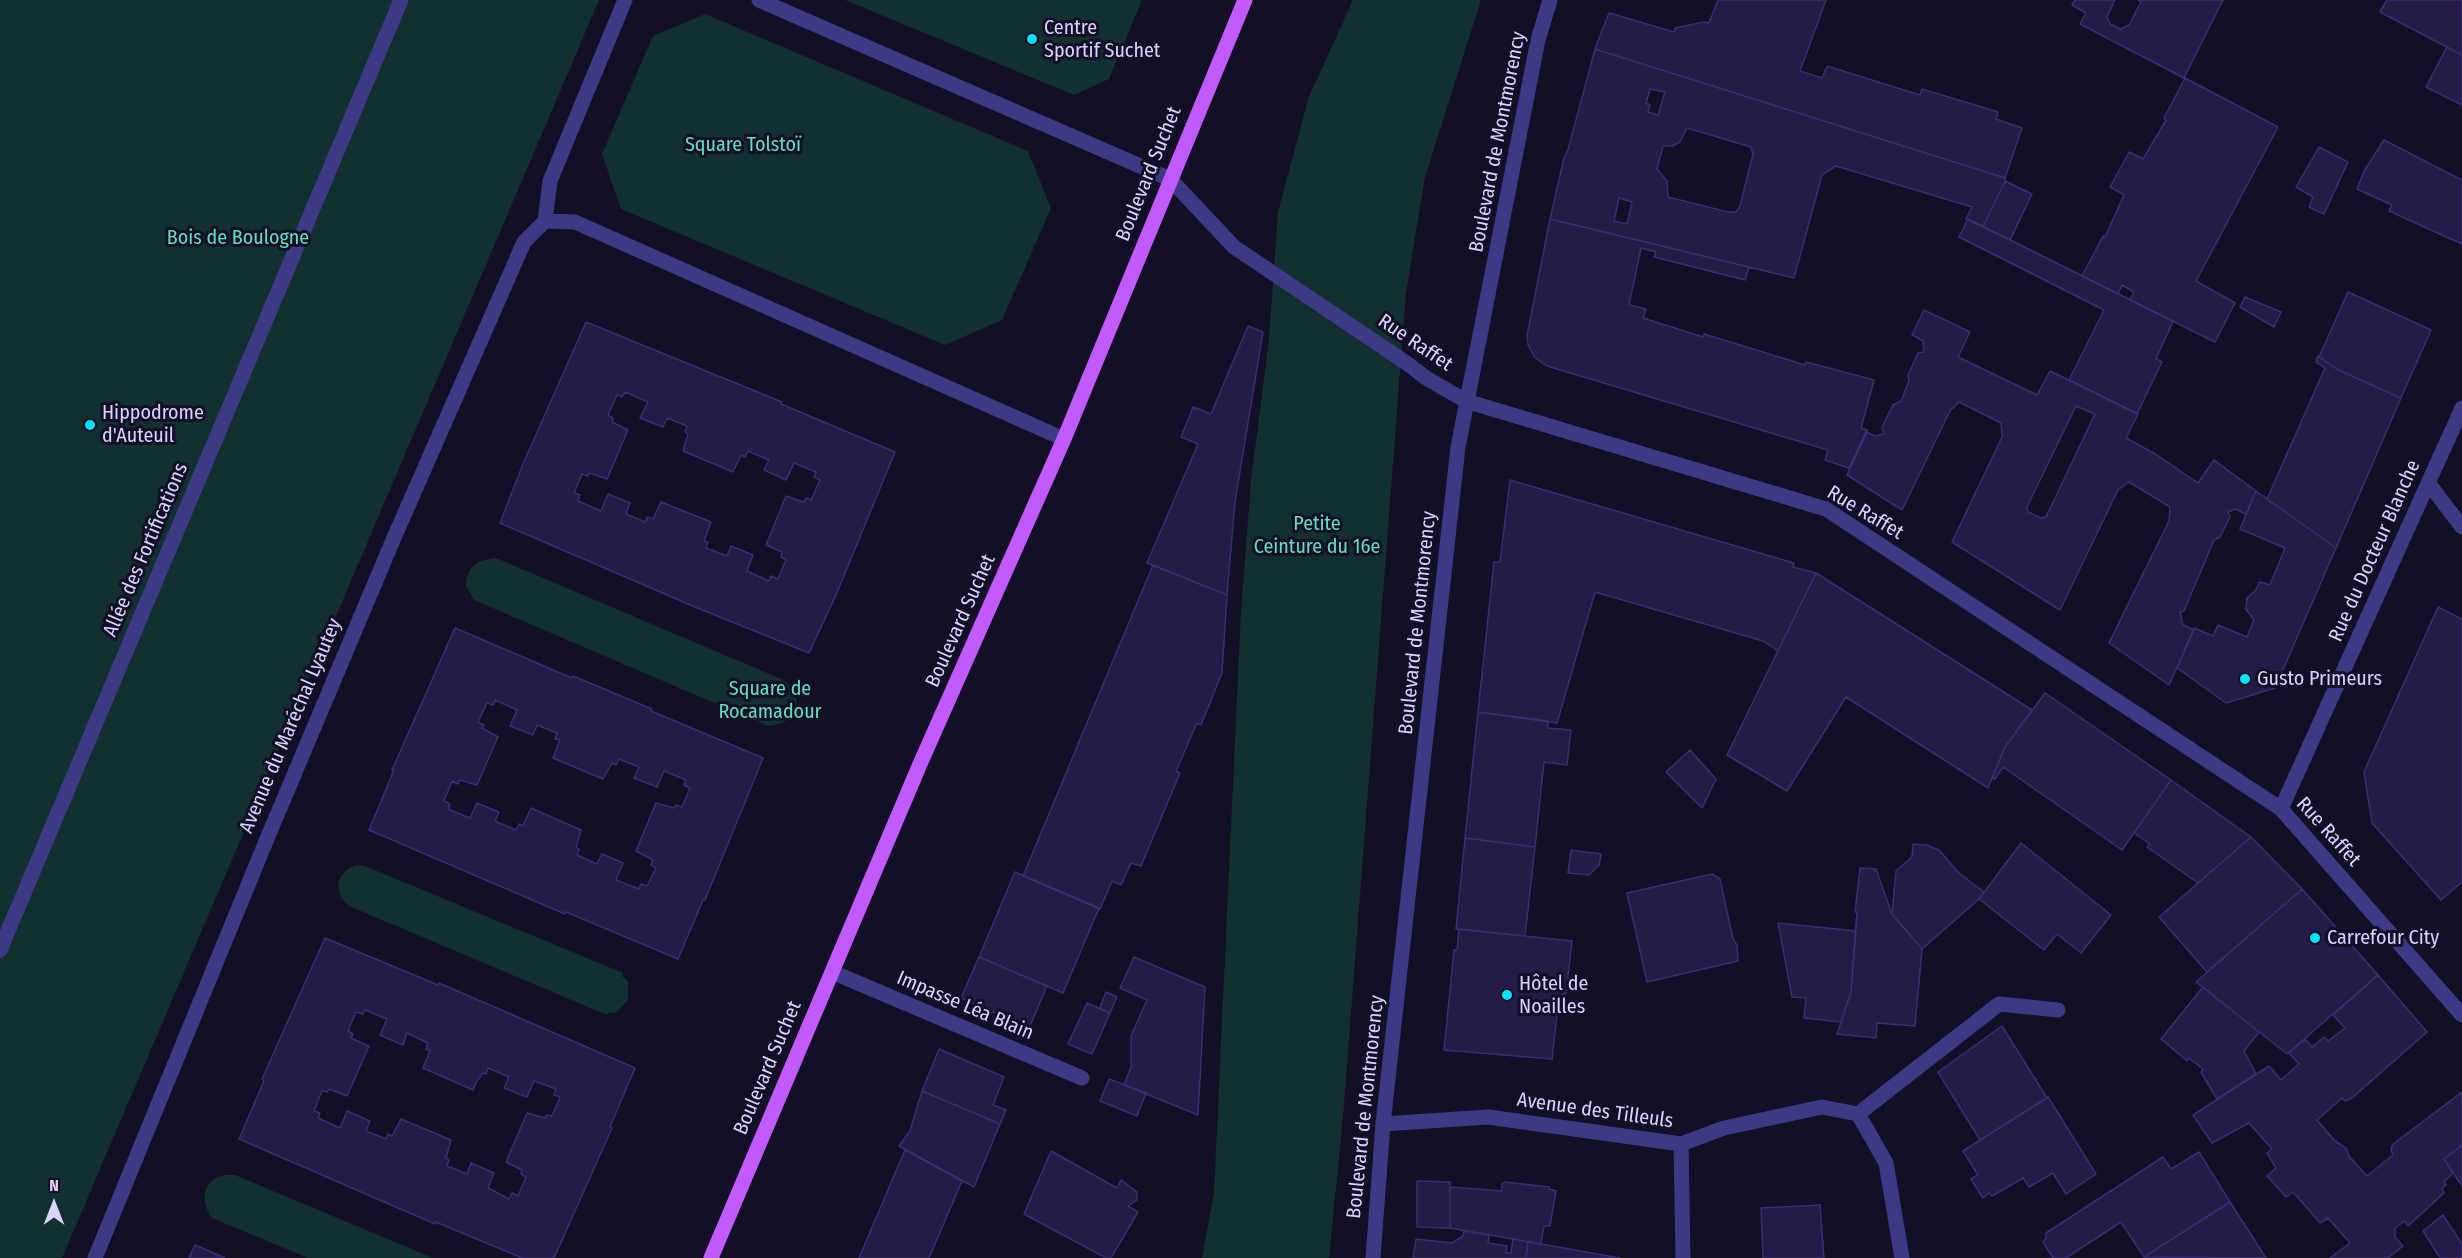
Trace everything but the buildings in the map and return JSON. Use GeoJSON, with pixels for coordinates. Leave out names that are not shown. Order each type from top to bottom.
{"type":"FeatureCollection","features":[{"type":"Feature","properties":{"kind":"main road","name":"Boulevard Suchet"},"geometry":{"type":"LineString","coordinates":[[711,1258],[920,764],[1064,439],[1245,0]]}},
{"type":"Feature","properties":{"kind":"street","name":"Allée des Fortifications"},"geometry":{"type":"LineString","coordinates":[[0,950],[401,0]]}},
{"type":"Feature","properties":{"kind":"street"},"geometry":{"type":"LineString","coordinates":[[625,0],[550,181],[544,221],[575,222],[1064,439]]}},
{"type":"Feature","properties":{"kind":"street"},"geometry":{"type":"LineString","coordinates":[[759,0],[1170,179]]}},
{"type":"Feature","properties":{"kind":"street","name":"Boulevard de Montmorency"},"geometry":{"type":"LineString","coordinates":[[1373,1258],[1383,1124],[1458,447],[1538,40],[1550,0]]}},
{"type":"Feature","properties":{"kind":"street","name":"Rue Raffet"},"geometry":{"type":"LineString","coordinates":[[1170,179],[1233,247],[1426,378],[1466,401],[1826,509],[2281,809],[2462,1015]]}},
{"type":"Feature","properties":{"kind":"street","name":"Avenue du Maréchal Lyautey"},"geometry":{"type":"LineString","coordinates":[[95,1258],[264,846],[393,540],[524,242],[544,221]]}},
{"type":"Feature","properties":{"kind":"street","name":"Rue du Docteur Blanche"},"geometry":{"type":"LineString","coordinates":[[2281,809],[2462,408]]}},
{"type":"Feature","properties":{"kind":"street"},"geometry":{"type":"LineString","coordinates":[[2429,484],[2462,527]]}},
{"type":"Feature","properties":{"kind":"street","name":"Impasse Léa Blain"},"geometry":{"type":"LineString","coordinates":[[832,972],[1082,1078]]}},
{"type":"Feature","properties":{"kind":"street"},"geometry":{"type":"LineString","coordinates":[[1902,1258],[1886,1163],[1858,1114],[1999,1004],[2058,1010]]}},
{"type":"Feature","properties":{"kind":"street","name":"Avenue des Tilleuls"},"geometry":{"type":"LineString","coordinates":[[1383,1124],[1488,1117],[1682,1144],[1724,1128],[1822,1107],[1858,1114]]}},
{"type":"Feature","properties":{"kind":"street"},"geometry":{"type":"LineString","coordinates":[[1682,1144],[1683,1258]]}},
{"type":"Feature","properties":{"kind":"green space","name":"Bois de Boulogne"},"geometry":{"type":"Polygon","coordinates":[[[0,0],[599,0],[62,1258],[0,1258],[0,0]]]}},
{"type":"Feature","properties":{"kind":"green space","name":"Centre Sportif Suchet"},"geometry":{"type":"Polygon","coordinates":[[[845,0],[1142,0],[1109,79],[1074,95],[845,0]]]}},
{"type":"Feature","properties":{"kind":"green space","name":"Petite Ceinture du 16e"},"geometry":{"type":"Polygon","coordinates":[[[1353,0],[1481,0],[1425,177],[1406,293],[1343,1118],[1329,1258],[1202,1258],[1214,1193],[1241,611],[1251,480],[1269,340],[1278,212],[1308,99],[1353,0]]]}},
{"type":"Feature","properties":{"kind":"green space","name":"Square Tolstoï"},"geometry":{"type":"Polygon","coordinates":[[[705,14],[1028,151],[1051,208],[1002,320],[945,345],[621,209],[602,154],[653,36],[705,14]]]}},
{"type":"Feature","properties":{"kind":"green space","name":"Square de Rocamadour"},"geometry":{"type":"Polygon","coordinates":[[[496,558],[786,681],[796,697],[795,711],[785,721],[768,726],[474,600],[466,586],[468,573],[478,562],[496,558]]]}},
{"type":"Feature","properties":{"kind":"green space"},"geometry":{"type":"Polygon","coordinates":[[[356,865],[365,866],[623,973],[622,976],[628,981],[628,1000],[617,1012],[607,1015],[349,906],[340,895],[339,883],[344,873],[356,865]]]}},
{"type":"Feature","properties":{"kind":"green space"},"geometry":{"type":"Polygon","coordinates":[[[224,1175],[235,1175],[433,1258],[308,1258],[212,1218],[206,1205],[205,1192],[211,1182],[224,1175]]]}},
{"type":"Feature","properties":{"kind":"place","name":"Centre Sportif Suchet"},"geometry":{"type":"Point","coordinates":[1032,39]}},
{"type":"Feature","properties":{"kind":"place","name":"Hippodrome d'Auteuil"},"geometry":{"type":"Point","coordinates":[90,425]}},
{"type":"Feature","properties":{"kind":"place","name":"Gusto Primeurs"},"geometry":{"type":"Point","coordinates":[2245,679]}},
{"type":"Feature","properties":{"kind":"place","name":"Carrefour City"},"geometry":{"type":"Point","coordinates":[2315,938]}},
{"type":"Feature","properties":{"kind":"place","name":"Hôtel de Noailles"},"geometry":{"type":"Point","coordinates":[1507,995]}}]}
